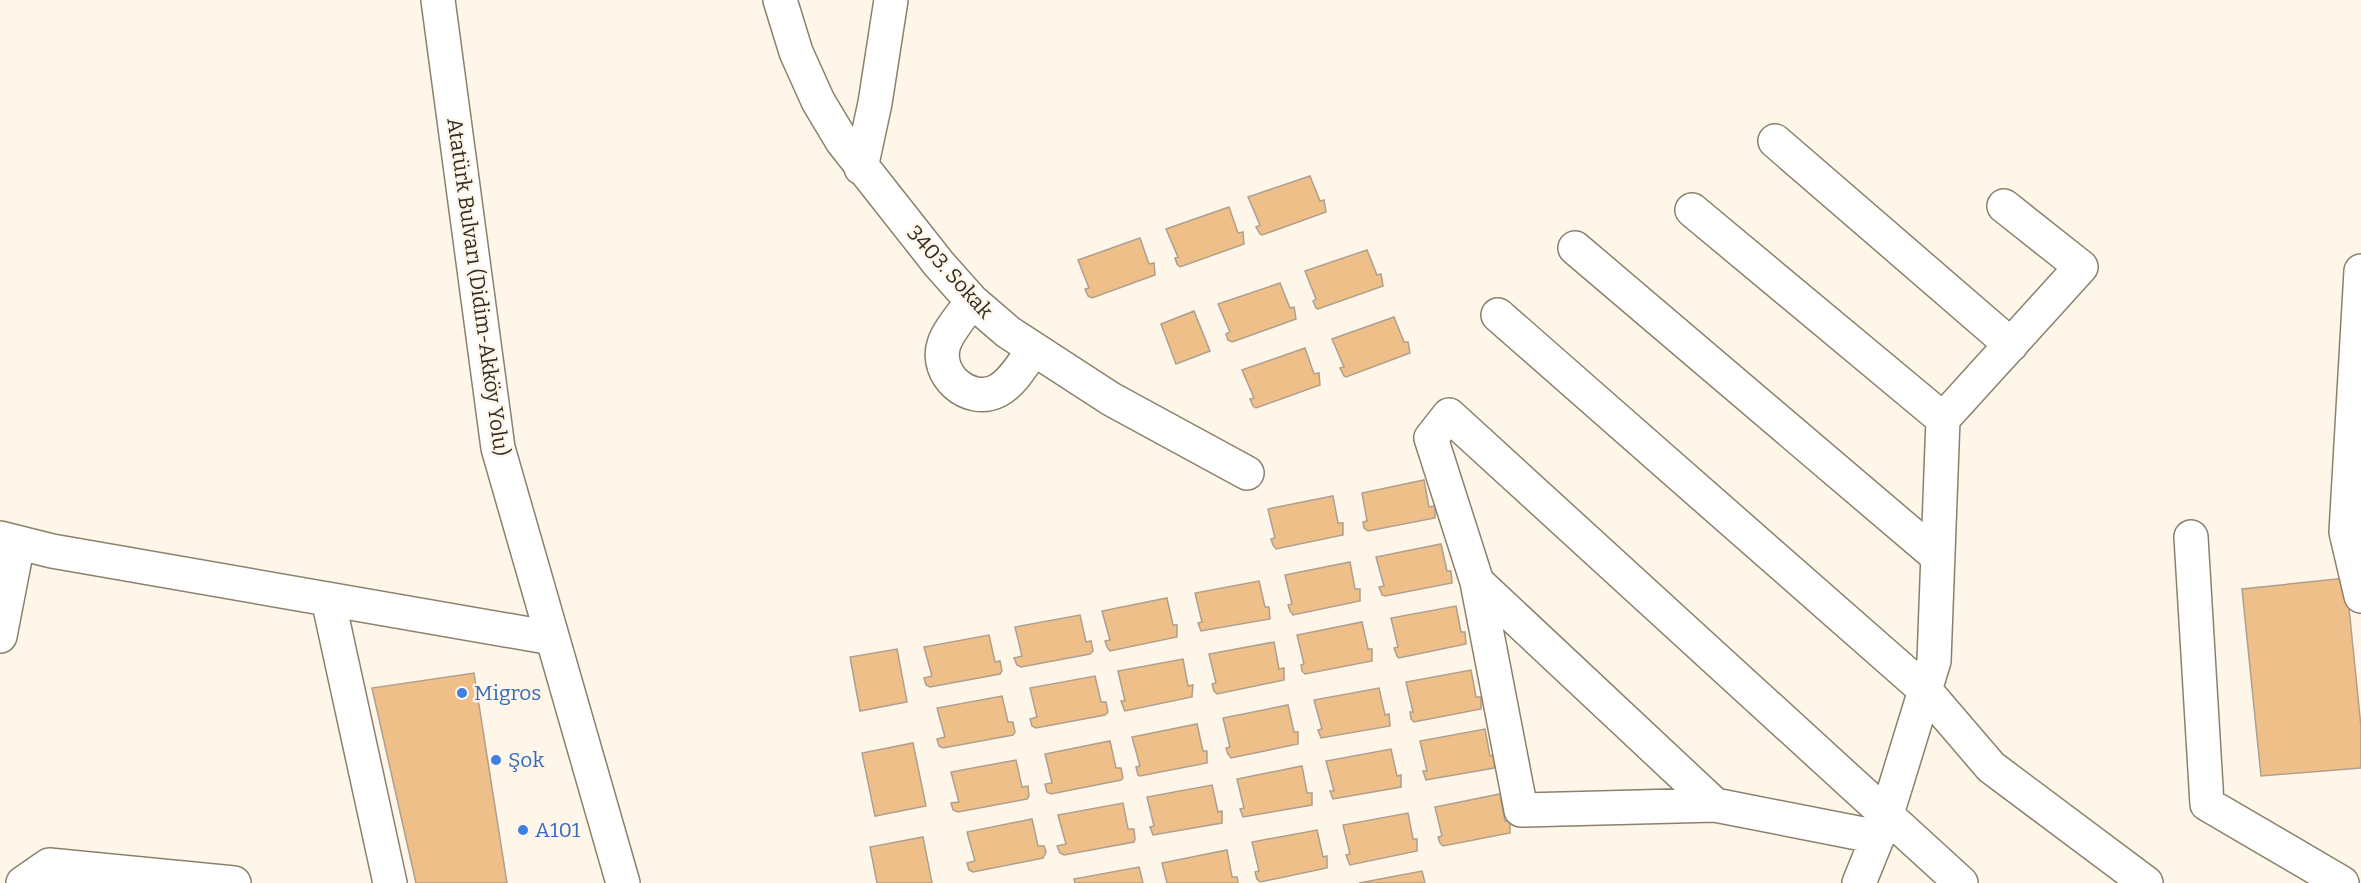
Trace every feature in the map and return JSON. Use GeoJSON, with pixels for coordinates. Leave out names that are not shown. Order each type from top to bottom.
{"type":"FeatureCollection","features":[{"type":"Feature","properties":{"kind":"street","name":"Atatürk Bulvarı (Didim-Akköy Yolu)"},"geometry":{"type":"LineString","coordinates":[[438,0],[498,448],[623,883]]}},
{"type":"Feature","properties":{"kind":"street","name":"3403. Sokak"},"geometry":{"type":"LineString","coordinates":[[780,0],[796,52],[818,101],[861,168],[972,301],[986,315],[1034,349],[1111,399],[1247,472]]}},
{"type":"Feature","properties":{"kind":"street"},"geometry":{"type":"LineString","coordinates":[[861,168],[875,103],[891,0]]}},
{"type":"Feature","properties":{"kind":"street"},"geometry":{"type":"LineString","coordinates":[[1775,141],[2011,345]]}},
{"type":"Feature","properties":{"kind":"street"},"geometry":{"type":"LineString","coordinates":[[1859,883],[1883,825],[1934,661],[1943,419],[2081,267],[2004,206]]}},
{"type":"Feature","properties":{"kind":"street"},"geometry":{"type":"LineString","coordinates":[[1692,210],[1943,419]]}},
{"type":"Feature","properties":{"kind":"street"},"geometry":{"type":"LineString","coordinates":[[1575,248],[1937,556]]}},
{"type":"Feature","properties":{"kind":"street"},"geometry":{"type":"LineString","coordinates":[[2361,271],[2346,532],[2361,596]]}},
{"type":"Feature","properties":{"kind":"street"},"geometry":{"type":"LineString","coordinates":[[972,301],[944,344],[945,369],[951,380],[960,388],[983,394],[995,392],[1005,386],[1034,349]]}},
{"type":"Feature","properties":{"kind":"street"},"geometry":{"type":"LineString","coordinates":[[1498,315],[1925,690],[1991,767],[2146,883]]}},
{"type":"Feature","properties":{"kind":"street"},"geometry":{"type":"LineString","coordinates":[[1883,825],[1714,805],[1521,810],[1477,582],[1431,438],[1449,415],[1883,825],[1961,883]]}},
{"type":"Feature","properties":{"kind":"street"},"geometry":{"type":"LineString","coordinates":[[2191,537],[2207,804],[2342,883]]}},
{"type":"Feature","properties":{"kind":"street"},"geometry":{"type":"LineString","coordinates":[[0,636],[9,540],[52,551],[552,638]]}},
{"type":"Feature","properties":{"kind":"street"},"geometry":{"type":"LineString","coordinates":[[1477,582],[1714,805]]}},
{"type":"Feature","properties":{"kind":"street"},"geometry":{"type":"LineString","coordinates":[[328,599],[390,883]]}},
{"type":"Feature","properties":{"kind":"street"},"geometry":{"type":"LineString","coordinates":[[23,883],[49,865],[234,883]]}},
{"type":"Feature","properties":{"kind":"building"},"geometry":{"type":"Polygon","coordinates":[[[1310,176],[1320,201],[1324,200],[1326,212],[1260,234],[1256,227],[1260,225],[1248,197],[1310,176]]]}},
{"type":"Feature","properties":{"kind":"building"},"geometry":{"type":"Polygon","coordinates":[[[1229,207],[1238,233],[1243,232],[1244,244],[1180,267],[1166,229],[1229,207]]]}},
{"type":"Feature","properties":{"kind":"building"},"geometry":{"type":"Polygon","coordinates":[[[1140,238],[1149,264],[1154,263],[1155,275],[1092,298],[1088,296],[1085,289],[1089,288],[1078,260],[1140,238]]]}},
{"type":"Feature","properties":{"kind":"building"},"geometry":{"type":"Polygon","coordinates":[[[1367,250],[1377,275],[1381,274],[1383,286],[1316,308],[1313,301],[1316,299],[1305,271],[1367,250]]]}},
{"type":"Feature","properties":{"kind":"building"},"geometry":{"type":"Polygon","coordinates":[[[1280,283],[1290,308],[1294,307],[1296,319],[1232,342],[1228,340],[1226,334],[1230,332],[1218,304],[1280,283]]]}},
{"type":"Feature","properties":{"kind":"building"},"geometry":{"type":"Polygon","coordinates":[[[1194,311],[1210,351],[1176,364],[1161,324],[1194,311]]]}},
{"type":"Feature","properties":{"kind":"building"},"geometry":{"type":"Polygon","coordinates":[[[1394,317],[1404,342],[1408,342],[1410,353],[1344,376],[1340,368],[1344,367],[1332,339],[1394,317]]]}},
{"type":"Feature","properties":{"kind":"building"},"geometry":{"type":"Polygon","coordinates":[[[1305,348],[1314,374],[1319,373],[1320,385],[1256,408],[1253,406],[1250,399],[1254,398],[1242,370],[1305,348]]]}},
{"type":"Feature","properties":{"kind":"building"},"geometry":{"type":"Polygon","coordinates":[[[1424,480],[1429,507],[1435,506],[1435,518],[1368,531],[1364,528],[1363,522],[1367,521],[1362,493],[1424,480]]]}},
{"type":"Feature","properties":{"kind":"building"},"geometry":{"type":"Polygon","coordinates":[[[1333,496],[1338,523],[1343,523],[1343,535],[1276,549],[1271,539],[1275,538],[1268,509],[1333,496]]]}},
{"type":"Feature","properties":{"kind":"building"},"geometry":{"type":"Polygon","coordinates":[[[1441,544],[1447,571],[1451,571],[1452,583],[1382,595],[1379,587],[1384,586],[1376,557],[1441,544]]]}},
{"type":"Feature","properties":{"kind":"building"},"geometry":{"type":"Polygon","coordinates":[[[1350,562],[1355,589],[1360,589],[1360,601],[1293,615],[1288,605],[1292,604],[1285,575],[1350,562]]]}},
{"type":"Feature","properties":{"kind":"building"},"geometry":{"type":"Polygon","coordinates":[[[2346,578],[2361,727],[2361,768],[2261,776],[2242,589],[2346,578]]]}},
{"type":"Feature","properties":{"kind":"building"},"geometry":{"type":"Polygon","coordinates":[[[1259,581],[1265,607],[1269,607],[1270,619],[1201,631],[1198,623],[1202,622],[1195,593],[1259,581]]]}},
{"type":"Feature","properties":{"kind":"building"},"geometry":{"type":"Polygon","coordinates":[[[1167,598],[1173,625],[1177,625],[1177,637],[1110,651],[1105,641],[1110,640],[1102,611],[1167,598]]]}},
{"type":"Feature","properties":{"kind":"building"},"geometry":{"type":"Polygon","coordinates":[[[1456,606],[1461,632],[1465,632],[1466,644],[1399,658],[1397,656],[1394,648],[1398,647],[1391,618],[1456,606]]]}},
{"type":"Feature","properties":{"kind":"building"},"geometry":{"type":"Polygon","coordinates":[[[1080,615],[1086,642],[1091,641],[1093,651],[1090,654],[1021,667],[1017,665],[1014,658],[1022,656],[1015,627],[1080,615]]]}},
{"type":"Feature","properties":{"kind":"building"},"geometry":{"type":"Polygon","coordinates":[[[1362,622],[1368,649],[1372,649],[1372,661],[1305,674],[1302,671],[1301,665],[1304,664],[1297,635],[1362,622]]]}},
{"type":"Feature","properties":{"kind":"building"},"geometry":{"type":"Polygon","coordinates":[[[989,635],[995,662],[1000,661],[1002,671],[1000,674],[930,687],[926,685],[924,678],[932,676],[924,647],[989,635]]]}},
{"type":"Feature","properties":{"kind":"building"},"geometry":{"type":"Polygon","coordinates":[[[1274,642],[1279,669],[1284,668],[1284,680],[1217,694],[1214,691],[1212,684],[1216,683],[1209,654],[1274,642]]]}},
{"type":"Feature","properties":{"kind":"building"},"geometry":{"type":"Polygon","coordinates":[[[897,649],[907,702],[860,711],[850,657],[897,649]]]}},
{"type":"Feature","properties":{"kind":"building"},"geometry":{"type":"Polygon","coordinates":[[[1183,659],[1188,686],[1193,685],[1192,697],[1125,711],[1121,701],[1125,701],[1118,671],[1183,659]]]}},
{"type":"Feature","properties":{"kind":"building"},"geometry":{"type":"Polygon","coordinates":[[[1471,670],[1476,697],[1481,697],[1481,709],[1414,722],[1411,719],[1410,712],[1413,712],[1406,682],[1471,670]]]}},
{"type":"Feature","properties":{"kind":"building"},"geometry":{"type":"Polygon","coordinates":[[[474,673],[507,883],[416,883],[372,688],[474,673]]]}},
{"type":"Feature","properties":{"kind":"building"},"geometry":{"type":"Polygon","coordinates":[[[1095,676],[1101,702],[1106,702],[1108,712],[1105,715],[1036,728],[1032,726],[1030,719],[1037,717],[1030,688],[1095,676]]]}},
{"type":"Feature","properties":{"kind":"building"},"geometry":{"type":"Polygon","coordinates":[[[1379,688],[1385,715],[1389,714],[1390,726],[1321,738],[1318,730],[1322,729],[1314,700],[1379,688]]]}},
{"type":"Feature","properties":{"kind":"building"},"geometry":{"type":"Polygon","coordinates":[[[1002,696],[1008,722],[1013,722],[1015,732],[1013,735],[943,748],[939,746],[937,739],[945,737],[937,708],[1002,696]]]}},
{"type":"Feature","properties":{"kind":"building"},"geometry":{"type":"Polygon","coordinates":[[[1288,705],[1294,732],[1298,732],[1298,744],[1231,758],[1226,748],[1230,747],[1223,718],[1288,705]]]}},
{"type":"Feature","properties":{"kind":"building"},"geometry":{"type":"Polygon","coordinates":[[[1197,724],[1203,751],[1207,751],[1207,763],[1138,775],[1136,767],[1140,766],[1132,737],[1197,724]]]}},
{"type":"Feature","properties":{"kind":"building"},"geometry":{"type":"Polygon","coordinates":[[[1485,729],[1490,756],[1495,755],[1494,768],[1426,780],[1423,771],[1427,771],[1420,741],[1485,729]]]}},
{"type":"Feature","properties":{"kind":"building"},"geometry":{"type":"Polygon","coordinates":[[[1110,741],[1116,768],[1121,768],[1123,778],[1121,780],[1051,794],[1047,792],[1045,784],[1052,783],[1045,754],[1110,741]]]}},
{"type":"Feature","properties":{"kind":"building"},"geometry":{"type":"Polygon","coordinates":[[[913,743],[926,806],[875,816],[862,753],[913,743]]]}},
{"type":"Feature","properties":{"kind":"building"},"geometry":{"type":"Polygon","coordinates":[[[1391,749],[1397,776],[1401,775],[1401,787],[1333,799],[1330,791],[1334,791],[1326,761],[1391,749]]]}},
{"type":"Feature","properties":{"kind":"building"},"geometry":{"type":"Polygon","coordinates":[[[1016,760],[1022,787],[1028,786],[1027,799],[958,812],[953,810],[951,803],[959,802],[951,772],[1016,760]]]}},
{"type":"Feature","properties":{"kind":"building"},"geometry":{"type":"Polygon","coordinates":[[[1302,766],[1307,793],[1312,793],[1312,805],[1243,817],[1240,809],[1244,808],[1237,779],[1302,766]]]}},
{"type":"Feature","properties":{"kind":"building"},"geometry":{"type":"Polygon","coordinates":[[[1212,785],[1218,812],[1222,811],[1222,823],[1153,835],[1150,827],[1154,826],[1147,797],[1212,785]]]}},
{"type":"Feature","properties":{"kind":"building"},"geometry":{"type":"Polygon","coordinates":[[[1500,794],[1505,821],[1510,821],[1510,833],[1443,846],[1440,843],[1438,837],[1442,836],[1435,807],[1500,794]]]}},
{"type":"Feature","properties":{"kind":"building"},"geometry":{"type":"Polygon","coordinates":[[[1123,803],[1128,829],[1134,829],[1134,842],[1064,855],[1060,853],[1057,846],[1066,844],[1058,815],[1123,803]]]}},
{"type":"Feature","properties":{"kind":"building"},"geometry":{"type":"Polygon","coordinates":[[[1408,813],[1413,839],[1417,839],[1417,851],[1350,865],[1346,855],[1350,854],[1343,825],[1408,813]]]}},
{"type":"Feature","properties":{"kind":"building"},"geometry":{"type":"Polygon","coordinates":[[[1032,819],[1038,846],[1044,846],[1046,852],[1043,858],[973,872],[969,870],[967,863],[975,861],[967,832],[1032,819]]]}},
{"type":"Feature","properties":{"kind":"building"},"geometry":{"type":"Polygon","coordinates":[[[1317,830],[1323,857],[1327,856],[1327,868],[1260,882],[1257,879],[1255,872],[1259,871],[1252,842],[1317,830]]]}},
{"type":"Feature","properties":{"kind":"building"},"geometry":{"type":"Polygon","coordinates":[[[923,837],[932,883],[877,883],[870,847],[923,837]]]}},
{"type":"Feature","properties":{"kind":"building"},"geometry":{"type":"Polygon","coordinates":[[[1227,850],[1232,877],[1237,877],[1238,883],[1167,883],[1162,863],[1227,850]]]}},
{"type":"Feature","properties":{"kind":"building"},"geometry":{"type":"Polygon","coordinates":[[[1139,867],[1143,883],[1075,883],[1074,879],[1139,867]]]}},
{"type":"Feature","properties":{"kind":"building"},"geometry":{"type":"Polygon","coordinates":[[[1422,871],[1425,883],[1359,883],[1422,871]]]}},
{"type":"Feature","properties":{"kind":"place","name":"Migros"},"geometry":{"type":"Point","coordinates":[462,693]}},
{"type":"Feature","properties":{"kind":"place","name":"Şok"},"geometry":{"type":"Point","coordinates":[496,760]}},
{"type":"Feature","properties":{"kind":"place","name":"A101"},"geometry":{"type":"Point","coordinates":[523,830]}}]}
